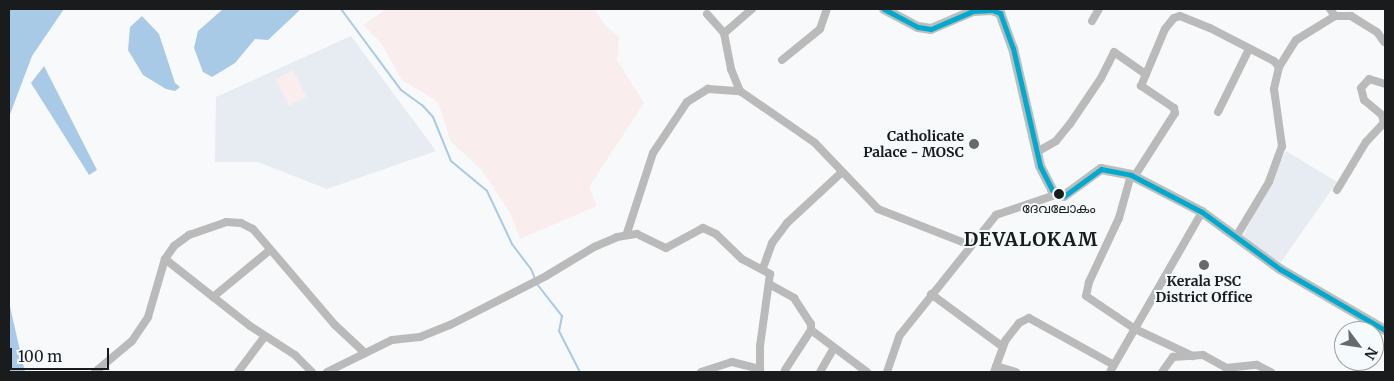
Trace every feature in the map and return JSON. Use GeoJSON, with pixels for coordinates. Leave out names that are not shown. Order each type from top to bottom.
{"type":"FeatureCollection","features":[{"type":"Feature","properties":{"kind":"main road"},"geometry":{"type":"LineString","coordinates":[[884,9],[918,28],[931,29],[972,10],[1003,11],[1037,152],[1044,174],[1058,194],[1064,196],[1101,169],[1132,176],[1202,212],[1280,269],[1385,330]]}},
{"type":"Feature","properties":{"kind":"street"},"geometry":{"type":"LineString","coordinates":[[724,33],[752,9]]}},
{"type":"Feature","properties":{"kind":"street"},"geometry":{"type":"LineString","coordinates":[[782,60],[820,29],[827,9]]}},
{"type":"Feature","properties":{"kind":"street"},"geometry":{"type":"LineString","coordinates":[[1092,21],[1099,9]]}},
{"type":"Feature","properties":{"kind":"street"},"geometry":{"type":"LineString","coordinates":[[1330,9],[1335,16]]}},
{"type":"Feature","properties":{"kind":"street"},"geometry":{"type":"LineString","coordinates":[[1193,356],[1135,329],[1089,301],[1086,291],[1119,218],[1132,176],[1175,112],[1141,87],[1165,29],[1177,12],[1249,49],[1279,67]]}},
{"type":"Feature","properties":{"kind":"street"},"geometry":{"type":"LineString","coordinates":[[707,14],[724,33],[731,69],[740,91]]}},
{"type":"Feature","properties":{"kind":"street"},"geometry":{"type":"LineString","coordinates":[[1236,237],[1269,182],[1281,154],[1282,140],[1274,89],[1279,67],[1296,40],[1335,16],[1351,16],[1377,32],[1384,42]]}},
{"type":"Feature","properties":{"kind":"street"},"geometry":{"type":"LineString","coordinates":[[1218,112],[1249,49]]}},
{"type":"Feature","properties":{"kind":"street"},"geometry":{"type":"LineString","coordinates":[[1037,152],[1056,141],[1070,124],[1102,78],[1114,52],[1146,74]]}},
{"type":"Feature","properties":{"kind":"street"},"geometry":{"type":"LineString","coordinates":[[1337,190],[1366,142],[1384,123],[1382,115],[1364,100],[1361,88],[1369,79],[1385,84]]}},
{"type":"Feature","properties":{"kind":"street"},"geometry":{"type":"LineString","coordinates":[[627,234],[653,153],[687,102],[708,90],[740,91],[815,143],[878,209],[970,245]]}},
{"type":"Feature","properties":{"kind":"street"},"geometry":{"type":"LineString","coordinates":[[763,268],[772,243],[786,223],[842,172]]}},
{"type":"Feature","properties":{"kind":"street"},"geometry":{"type":"LineString","coordinates":[[887,372],[900,335],[970,245],[996,215],[1058,194]]}},
{"type":"Feature","properties":{"kind":"street"},"geometry":{"type":"LineString","coordinates":[[1016,372],[995,369],[1002,347],[1019,323],[1029,318],[1112,369],[1202,212]]}},
{"type":"Feature","properties":{"kind":"street"},"geometry":{"type":"LineString","coordinates":[[95,372],[132,341],[148,317],[165,259],[174,246],[189,235],[226,222],[241,223],[253,229],[335,325],[364,353]]}},
{"type":"Feature","properties":{"kind":"street"},"geometry":{"type":"LineString","coordinates":[[327,372],[392,340],[430,334],[546,276],[594,247],[627,234],[637,234],[666,248],[705,228],[742,259],[763,268],[770,274],[760,346],[760,371],[732,362],[699,372]]}},
{"type":"Feature","properties":{"kind":"street"},"geometry":{"type":"LineString","coordinates":[[213,297],[270,250]]}},
{"type":"Feature","properties":{"kind":"street"},"geometry":{"type":"LineString","coordinates":[[165,259],[265,336],[295,355],[312,372]]}},
{"type":"Feature","properties":{"kind":"street"},"geometry":{"type":"LineString","coordinates":[[769,284],[794,298],[811,324],[811,330],[785,370]]}},
{"type":"Feature","properties":{"kind":"street"},"geometry":{"type":"LineString","coordinates":[[931,294],[1002,347]]}},
{"type":"Feature","properties":{"kind":"street"},"geometry":{"type":"LineString","coordinates":[[811,330],[866,372]]}},
{"type":"Feature","properties":{"kind":"street"},"geometry":{"type":"LineString","coordinates":[[238,372],[265,336]]}},
{"type":"Feature","properties":{"kind":"street"},"geometry":{"type":"LineString","coordinates":[[820,372],[834,348]]}},
{"type":"Feature","properties":{"kind":"street"},"geometry":{"type":"LineString","coordinates":[[1162,372],[1173,357],[1203,355],[1231,369],[1257,365],[1271,372]]}},
{"type":"Feature","properties":{"kind":"shaded area"},"geometry":{"type":"Polygon","coordinates":[[[386,9],[594,9],[604,24],[619,37],[617,60],[644,103],[589,187],[597,206],[520,239],[510,213],[482,170],[451,142],[438,102],[402,80],[381,43],[363,25],[386,9]]]}},
{"type":"Feature","properties":{"kind":"shaded area"},"geometry":{"type":"Polygon","coordinates":[[[351,36],[436,151],[327,189],[258,162],[215,162],[216,97],[351,36]]]}},
{"type":"Feature","properties":{"kind":"shaded area"},"geometry":{"type":"Polygon","coordinates":[[[293,70],[307,97],[289,106],[275,79],[293,70]]]}},
{"type":"Feature","properties":{"kind":"shaded area"},"geometry":{"type":"Polygon","coordinates":[[[1286,151],[1337,182],[1281,262],[1241,240],[1286,151]]]}},
{"type":"Feature","properties":{"kind":"water"},"geometry":{"type":"Polygon","coordinates":[[[9,9],[64,9],[32,56],[9,117],[9,9]]]}},
{"type":"Feature","properties":{"kind":"water"},"geometry":{"type":"Polygon","coordinates":[[[223,9],[301,9],[268,40],[255,39],[235,63],[212,77],[203,72],[194,48],[198,31],[223,9]]]}},
{"type":"Feature","properties":{"kind":"water"},"geometry":{"type":"Polygon","coordinates":[[[142,16],[159,34],[175,83],[180,87],[175,91],[166,89],[143,75],[128,50],[130,27],[142,16]]]}},
{"type":"Feature","properties":{"kind":"water"},"geometry":{"type":"Polygon","coordinates":[[[44,66],[97,170],[89,175],[31,83],[44,66]]]}},
{"type":"Feature","properties":{"kind":"water"},"geometry":{"type":"Polygon","coordinates":[[[9,302],[21,355],[25,372],[9,372],[9,302]]]}},
{"type":"Feature","properties":{"kind":"waterway"},"geometry":{"type":"LineString","coordinates":[[341,9],[401,90],[422,105],[433,117],[451,161],[487,191],[512,244],[531,269],[535,279]]}},
{"type":"Feature","properties":{"kind":"waterway"},"geometry":{"type":"LineString","coordinates":[[537,284],[562,316],[559,331],[580,372]]}},
{"type":"Feature","properties":{"kind":"transit line"},"geometry":{"type":"LineString","coordinates":[[884,9],[918,27],[931,29],[973,11],[992,10],[1000,13],[1013,48],[1040,166],[1052,190],[1058,194],[1064,196],[1101,169],[1131,175],[1202,212],[1280,269],[1385,330]]}},
{"type":"Feature","properties":{"kind":"place","name":"Catholicate Palace - MOSC"},"geometry":{"type":"Point","coordinates":[974,144]}},
{"type":"Feature","properties":{"kind":"place","name":"ദേവലോകം"},"geometry":{"type":"Point","coordinates":[1059,194]}},
{"type":"Feature","properties":{"kind":"place","name":"Kerala PSC District Office"},"geometry":{"type":"Point","coordinates":[1204,265]}},
{"type":"Feature","properties":{"kind":"district","name":"DEVALOKAM"},"geometry":{"type":"Point","coordinates":[1031,240]}}]}
